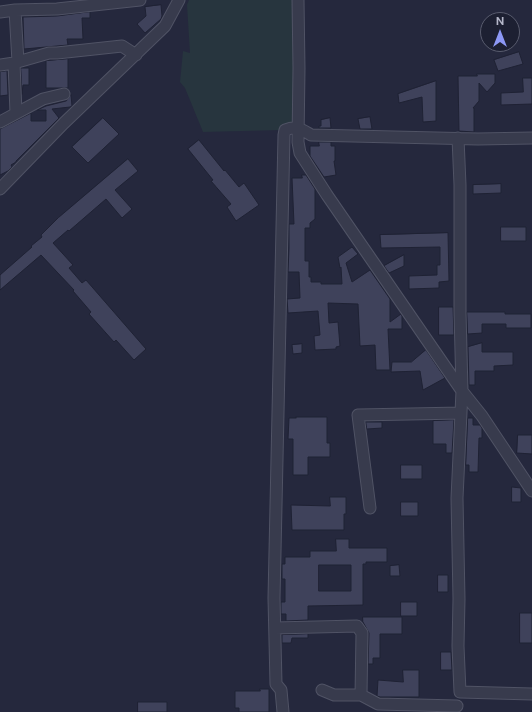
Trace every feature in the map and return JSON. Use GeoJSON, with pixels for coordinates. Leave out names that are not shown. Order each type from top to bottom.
{"type":"FeatureCollection","features":[{"type":"Feature","properties":{"kind":"street"},"geometry":{"type":"LineString","coordinates":[[0,12],[15,10],[57,9],[140,0]]}},
{"type":"Feature","properties":{"kind":"street"},"geometry":{"type":"LineString","coordinates":[[0,189],[64,123],[165,26],[179,0]]}},
{"type":"Feature","properties":{"kind":"street"},"geometry":{"type":"LineString","coordinates":[[298,0],[298,142],[300,153],[327,195],[462,391],[482,416],[532,491]]}},
{"type":"Feature","properties":{"kind":"street"},"geometry":{"type":"LineString","coordinates":[[15,10],[16,113]]}},
{"type":"Feature","properties":{"kind":"street"},"geometry":{"type":"LineString","coordinates":[[0,65],[49,53],[122,46],[136,55]]}},
{"type":"Feature","properties":{"kind":"street"},"geometry":{"type":"LineString","coordinates":[[0,122],[43,99],[64,94]]}},
{"type":"Feature","properties":{"kind":"street"},"geometry":{"type":"LineString","coordinates":[[283,712],[281,690],[276,684],[274,598],[285,130],[290,128],[299,128],[311,136],[532,138]]}},
{"type":"Feature","properties":{"kind":"street"},"geometry":{"type":"LineString","coordinates":[[322,690],[334,695],[360,695],[375,708],[456,709],[456,700],[460,692],[458,646],[458,498],[462,391],[460,312],[460,185],[458,138]]}},
{"type":"Feature","properties":{"kind":"street"},"geometry":{"type":"LineString","coordinates":[[370,508],[358,416],[461,413]]}},
{"type":"Feature","properties":{"kind":"street"},"geometry":{"type":"LineString","coordinates":[[275,628],[357,626],[362,633],[360,695]]}},
{"type":"Feature","properties":{"kind":"street"},"geometry":{"type":"LineString","coordinates":[[460,692],[532,694]]}},
{"type":"Feature","properties":{"kind":"shaded area"},"geometry":{"type":"Polygon","coordinates":[[[189,0],[293,0],[294,120],[282,130],[203,132],[185,88],[180,82],[183,51],[190,53],[187,5],[189,0]]]}},
{"type":"Feature","properties":{"kind":"building"},"geometry":{"type":"Polygon","coordinates":[[[161,5],[161,19],[145,33],[137,24],[146,16],[145,7],[161,5]]]}},
{"type":"Feature","properties":{"kind":"building"},"geometry":{"type":"Polygon","coordinates":[[[90,12],[90,18],[82,18],[83,39],[67,39],[68,45],[24,49],[23,17],[57,16],[90,12]]]}},
{"type":"Feature","properties":{"kind":"building"},"geometry":{"type":"Polygon","coordinates":[[[519,52],[523,64],[498,71],[494,60],[519,52]]]}},
{"type":"Feature","properties":{"kind":"building"},"geometry":{"type":"Polygon","coordinates":[[[68,59],[68,88],[46,88],[46,61],[68,59]]]}},
{"type":"Feature","properties":{"kind":"building"},"geometry":{"type":"Polygon","coordinates":[[[21,68],[29,68],[29,85],[23,85],[22,94],[21,68]]]}},
{"type":"Feature","properties":{"kind":"building"},"geometry":{"type":"Polygon","coordinates":[[[7,71],[8,95],[0,96],[0,72],[7,71]]]}},
{"type":"Feature","properties":{"kind":"building"},"geometry":{"type":"Polygon","coordinates":[[[477,74],[495,74],[495,83],[487,92],[479,83],[479,101],[473,108],[474,132],[459,131],[458,76],[477,76],[477,74]]]}},
{"type":"Feature","properties":{"kind":"building"},"geometry":{"type":"Polygon","coordinates":[[[523,78],[532,78],[532,104],[501,105],[501,93],[523,92],[523,78]]]}},
{"type":"Feature","properties":{"kind":"building"},"geometry":{"type":"Polygon","coordinates":[[[436,81],[436,121],[423,122],[422,97],[399,103],[398,94],[436,81]]]}},
{"type":"Feature","properties":{"kind":"building"},"geometry":{"type":"Polygon","coordinates":[[[71,95],[72,106],[52,109],[59,118],[16,162],[11,165],[12,167],[8,171],[0,175],[0,129],[31,113],[31,121],[46,121],[46,110],[37,110],[66,101],[71,95]]]}},
{"type":"Feature","properties":{"kind":"building"},"geometry":{"type":"Polygon","coordinates":[[[370,117],[372,129],[360,129],[358,119],[370,117]]]}},
{"type":"Feature","properties":{"kind":"building"},"geometry":{"type":"Polygon","coordinates":[[[103,118],[119,134],[88,163],[72,147],[103,118]]]}},
{"type":"Feature","properties":{"kind":"building"},"geometry":{"type":"Polygon","coordinates":[[[330,118],[331,128],[319,128],[319,126],[321,126],[321,120],[330,118]]]}},
{"type":"Feature","properties":{"kind":"building"},"geometry":{"type":"Polygon","coordinates":[[[199,140],[239,187],[244,183],[259,205],[236,221],[227,207],[231,204],[211,181],[213,180],[188,149],[199,140]]]}},
{"type":"Feature","properties":{"kind":"building"},"geometry":{"type":"Polygon","coordinates":[[[319,142],[331,142],[331,146],[335,146],[334,161],[336,175],[324,177],[310,156],[310,146],[319,146],[319,142]]]}},
{"type":"Feature","properties":{"kind":"building"},"geometry":{"type":"Polygon","coordinates":[[[128,159],[138,171],[115,190],[132,209],[122,218],[106,199],[53,243],[73,265],[69,268],[82,283],[86,280],[146,349],[134,360],[116,340],[114,342],[89,314],[91,312],[73,291],[74,290],[41,255],[0,290],[0,275],[32,247],[31,246],[42,237],[41,235],[58,218],[128,159]]]}},
{"type":"Feature","properties":{"kind":"building"},"geometry":{"type":"Polygon","coordinates":[[[302,175],[306,175],[315,189],[315,219],[310,223],[310,228],[305,228],[305,261],[309,261],[309,277],[311,277],[311,282],[321,282],[321,284],[342,284],[341,267],[340,268],[338,257],[352,247],[358,254],[346,263],[352,282],[370,270],[390,299],[390,322],[401,314],[402,316],[402,329],[388,329],[390,370],[376,370],[375,345],[360,346],[358,304],[328,303],[329,323],[338,322],[340,346],[336,347],[336,349],[315,350],[314,336],[320,335],[318,311],[288,313],[287,299],[300,298],[299,272],[288,272],[289,224],[294,224],[292,178],[302,178],[302,175]]]}},
{"type":"Feature","properties":{"kind":"building"},"geometry":{"type":"Polygon","coordinates":[[[501,184],[501,193],[473,194],[473,185],[501,184]]]}},
{"type":"Feature","properties":{"kind":"building"},"geometry":{"type":"Polygon","coordinates":[[[501,227],[526,227],[526,241],[501,241],[501,227]]]}},
{"type":"Feature","properties":{"kind":"building"},"geometry":{"type":"Polygon","coordinates":[[[448,233],[449,281],[439,282],[439,288],[409,289],[409,276],[437,275],[437,265],[440,265],[440,247],[381,248],[380,235],[448,233]]]}},
{"type":"Feature","properties":{"kind":"building"},"geometry":{"type":"Polygon","coordinates":[[[404,255],[404,266],[389,273],[384,266],[404,255]]]}},
{"type":"Feature","properties":{"kind":"building"},"geometry":{"type":"Polygon","coordinates":[[[439,307],[453,307],[454,335],[439,335],[439,307]]]}},
{"type":"Feature","properties":{"kind":"building"},"geometry":{"type":"Polygon","coordinates":[[[467,312],[531,314],[531,328],[506,328],[506,324],[482,324],[482,333],[468,334],[467,312]]]}},
{"type":"Feature","properties":{"kind":"building"},"geometry":{"type":"Polygon","coordinates":[[[482,343],[482,352],[513,352],[513,365],[494,366],[494,371],[475,371],[475,385],[469,385],[468,347],[482,343]]]}},
{"type":"Feature","properties":{"kind":"building"},"geometry":{"type":"Polygon","coordinates":[[[302,344],[302,353],[293,354],[292,345],[302,344]]]}},
{"type":"Feature","properties":{"kind":"building"},"geometry":{"type":"Polygon","coordinates":[[[426,350],[445,378],[423,390],[420,371],[391,372],[392,362],[411,362],[426,350]]]}},
{"type":"Feature","properties":{"kind":"building"},"geometry":{"type":"Polygon","coordinates":[[[327,417],[327,443],[330,443],[330,457],[308,457],[308,475],[293,475],[293,439],[288,439],[289,418],[327,417]]]}},
{"type":"Feature","properties":{"kind":"building"},"geometry":{"type":"Polygon","coordinates":[[[468,418],[473,418],[473,425],[480,425],[482,428],[482,438],[479,438],[478,472],[469,472],[469,465],[466,465],[468,418]]]}},
{"type":"Feature","properties":{"kind":"building"},"geometry":{"type":"Polygon","coordinates":[[[454,420],[452,453],[446,453],[446,444],[433,444],[433,421],[454,420]]]}},
{"type":"Feature","properties":{"kind":"building"},"geometry":{"type":"Polygon","coordinates":[[[366,422],[382,422],[382,428],[367,429],[366,422]]]}},
{"type":"Feature","properties":{"kind":"building"},"geometry":{"type":"Polygon","coordinates":[[[518,435],[532,435],[532,454],[517,453],[518,435]]]}},
{"type":"Feature","properties":{"kind":"building"},"geometry":{"type":"Polygon","coordinates":[[[401,465],[422,465],[422,479],[401,479],[401,465]]]}},
{"type":"Feature","properties":{"kind":"building"},"geometry":{"type":"Polygon","coordinates":[[[512,487],[521,488],[521,502],[512,502],[512,487]]]}},
{"type":"Feature","properties":{"kind":"building"},"geometry":{"type":"Polygon","coordinates":[[[330,497],[346,497],[344,530],[292,530],[291,505],[330,506],[330,497]]]}},
{"type":"Feature","properties":{"kind":"building"},"geometry":{"type":"Polygon","coordinates":[[[401,502],[418,502],[418,516],[401,516],[401,502]]]}},
{"type":"Feature","properties":{"kind":"building"},"geometry":{"type":"Polygon","coordinates":[[[336,539],[349,539],[349,548],[387,548],[387,562],[366,562],[366,564],[363,564],[363,605],[308,606],[308,620],[286,621],[286,614],[281,614],[281,602],[285,602],[285,579],[282,579],[282,564],[285,564],[285,557],[310,557],[310,551],[336,551],[336,539]],[[319,565],[319,591],[351,591],[351,565],[319,565]]]}},
{"type":"Feature","properties":{"kind":"building"},"geometry":{"type":"Polygon","coordinates":[[[399,565],[400,576],[390,576],[390,566],[399,565]]]}},
{"type":"Feature","properties":{"kind":"building"},"geometry":{"type":"Polygon","coordinates":[[[438,575],[448,575],[448,592],[438,592],[438,575]]]}},
{"type":"Feature","properties":{"kind":"building"},"geometry":{"type":"Polygon","coordinates":[[[401,602],[417,602],[417,616],[401,616],[401,602]]]}},
{"type":"Feature","properties":{"kind":"building"},"geometry":{"type":"Polygon","coordinates":[[[520,613],[532,613],[532,643],[520,643],[520,613]]]}},
{"type":"Feature","properties":{"kind":"building"},"geometry":{"type":"Polygon","coordinates":[[[363,617],[402,617],[402,634],[380,634],[380,658],[373,658],[373,664],[368,664],[369,633],[363,622],[363,617]]]}},
{"type":"Feature","properties":{"kind":"building"},"geometry":{"type":"Polygon","coordinates":[[[308,634],[308,638],[292,638],[291,643],[282,643],[282,635],[308,634]]]}},
{"type":"Feature","properties":{"kind":"building"},"geometry":{"type":"Polygon","coordinates":[[[441,652],[451,652],[452,670],[441,670],[441,652]]]}},
{"type":"Feature","properties":{"kind":"building"},"geometry":{"type":"Polygon","coordinates":[[[403,670],[419,670],[419,697],[377,696],[378,680],[403,682],[403,670]]]}},
{"type":"Feature","properties":{"kind":"building"},"geometry":{"type":"Polygon","coordinates":[[[260,689],[269,689],[269,712],[239,712],[239,708],[235,708],[235,691],[260,691],[260,689]]]}},
{"type":"Feature","properties":{"kind":"building"},"geometry":{"type":"Polygon","coordinates":[[[138,702],[167,702],[167,712],[138,712],[138,702]]]}}]}
